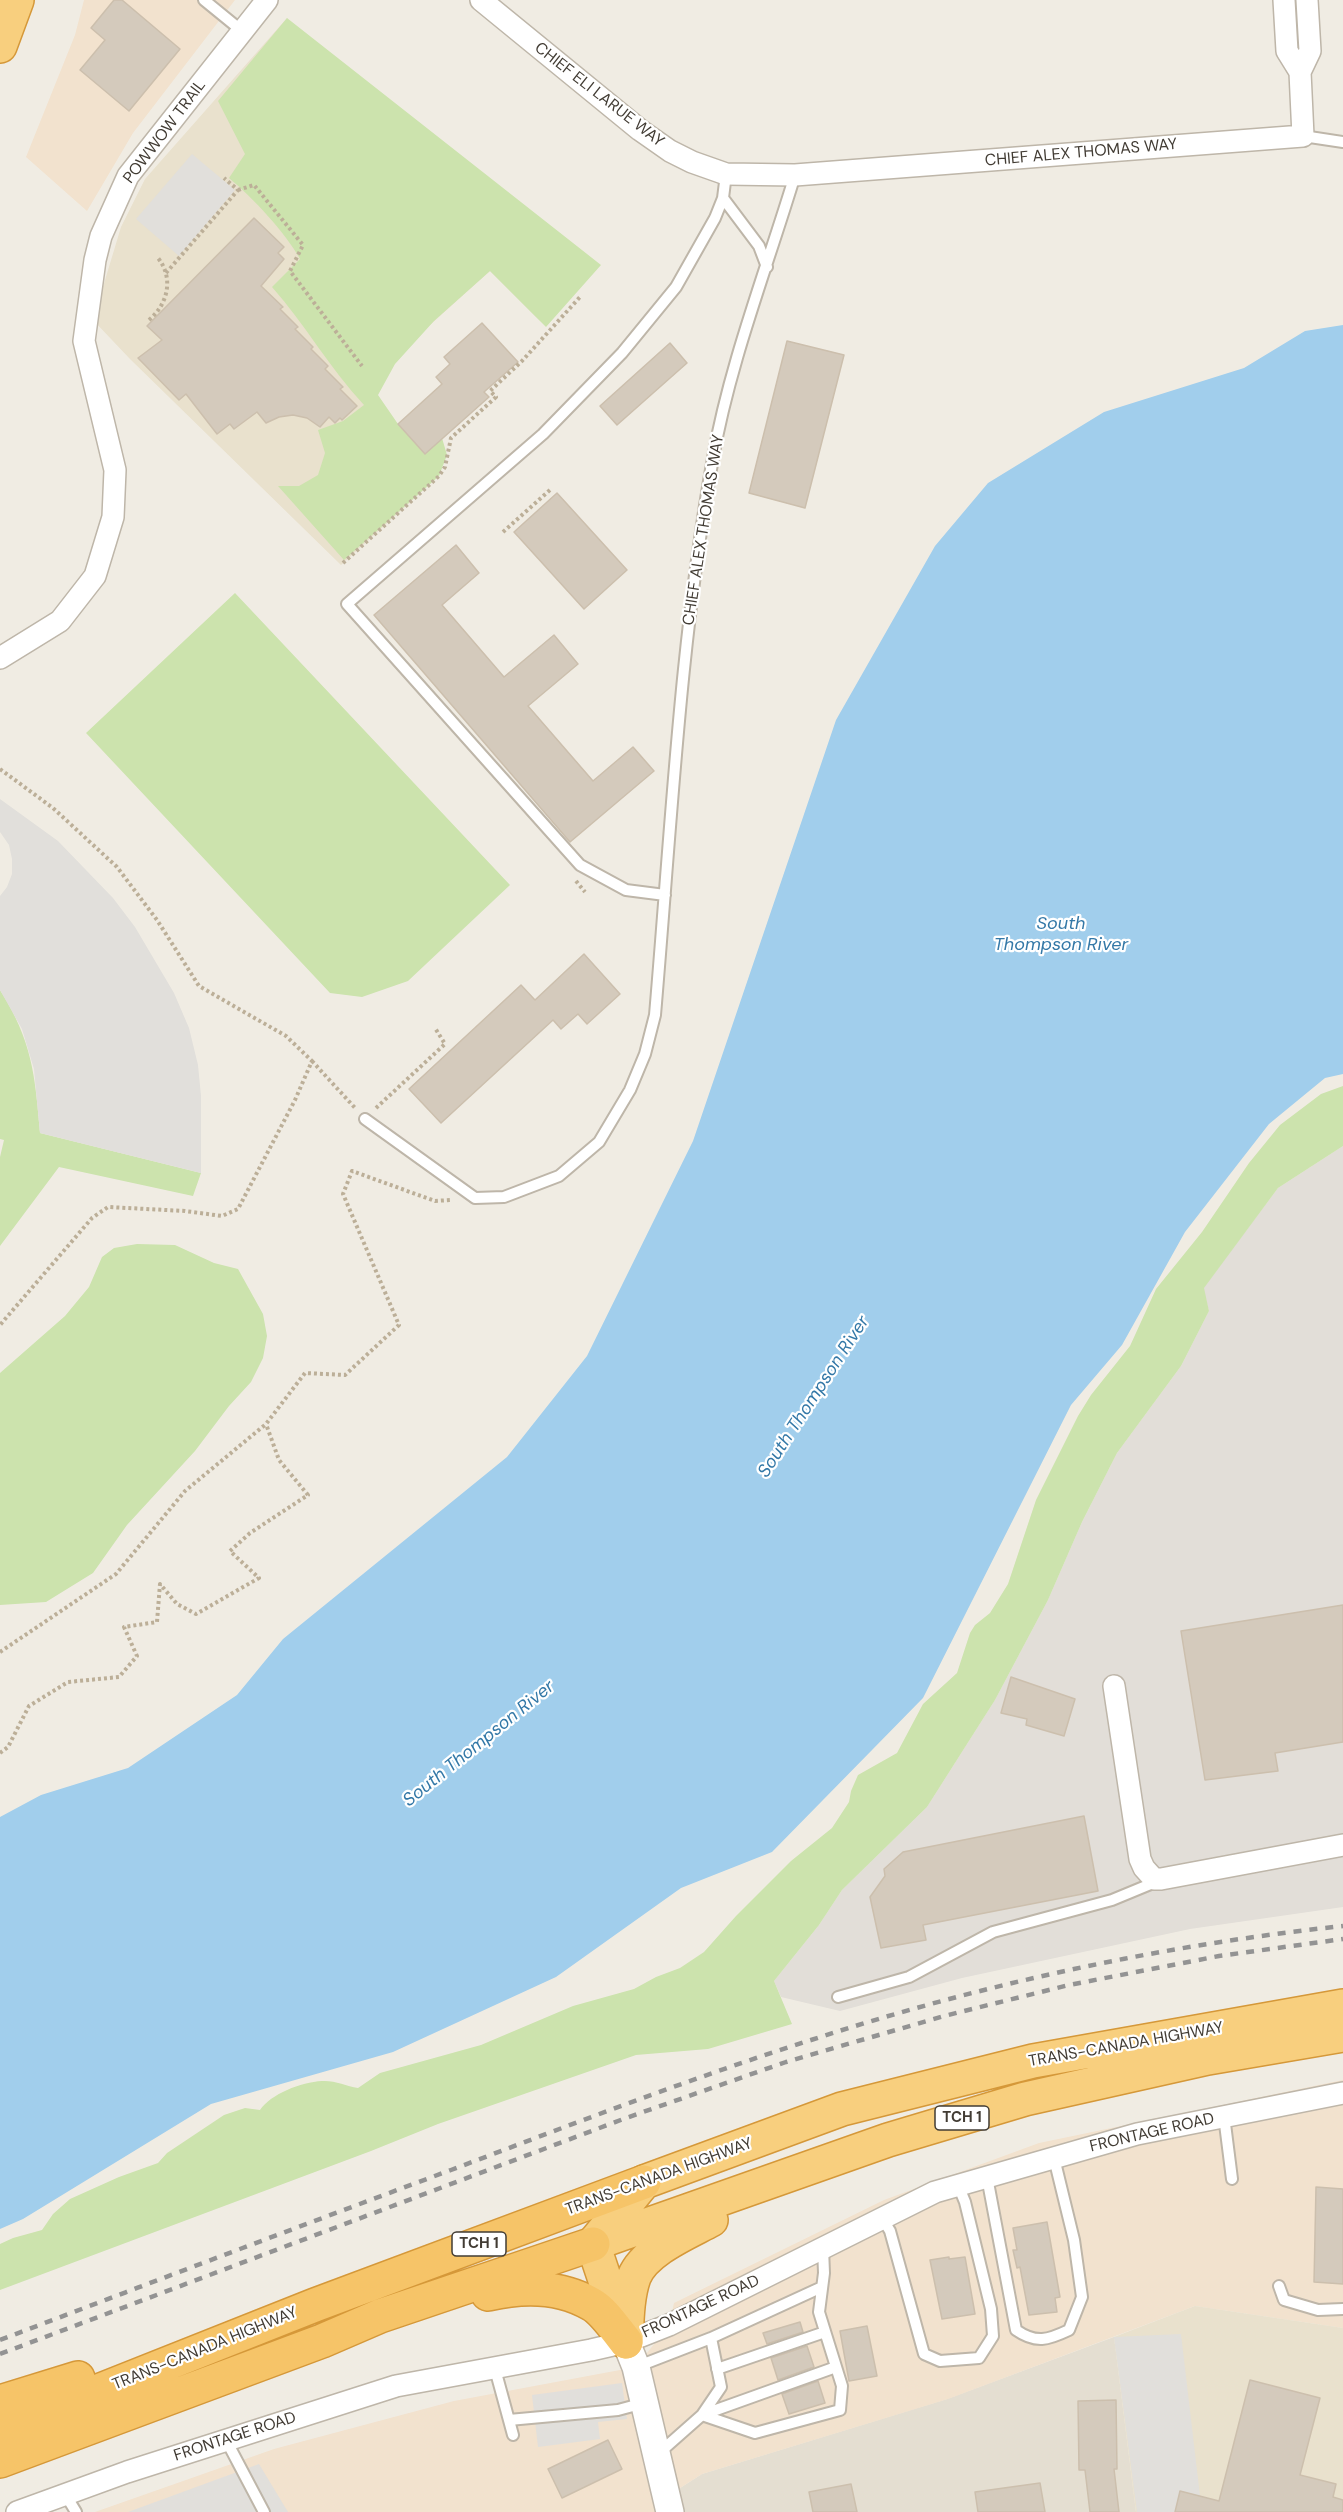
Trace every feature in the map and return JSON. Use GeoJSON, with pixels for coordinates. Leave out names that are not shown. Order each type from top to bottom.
{"type":"FeatureCollection","features":[{"type":"Feature","properties":{"kind":"highway"},"geometry":{"type":"LineString","coordinates":[[0,46],[17,0]]}},
{"type":"Feature","properties":{"kind":"highway","name":"TRANS-CANADA HIGHWAY"},"geometry":{"type":"LineString","coordinates":[[0,2430],[315,2305],[842,2109],[1033,2061],[1343,2006]]}},
{"type":"Feature","properties":{"kind":"highway","name":"TRANS-CANADA HIGHWAY"},"geometry":{"type":"LineString","coordinates":[[0,2461],[322,2341],[380,2316],[888,2140],[1025,2099],[1208,2058],[1343,2035]]}},
{"type":"Feature","properties":{"kind":"highway"},"geometry":{"type":"LineString","coordinates":[[631,2354],[630,2295],[635,2276],[645,2260],[677,2238],[748,2201],[888,2140]]}},
{"type":"Feature","properties":{"kind":"highway"},"geometry":{"type":"LineString","coordinates":[[631,2354],[593,2244],[644,2182]]}},
{"type":"Feature","properties":{"kind":"highway"},"geometry":{"type":"LineString","coordinates":[[380,2316],[500,2291],[550,2289],[593,2304],[631,2354]]}},
{"type":"Feature","properties":{"kind":"highway"},"geometry":{"type":"LineString","coordinates":[[0,2402],[315,2305]]}},
{"type":"Feature","properties":{"kind":"street","name":"POWWOW TRAIL"},"geometry":{"type":"LineString","coordinates":[[0,658],[60,621],[95,576],[113,517],[115,470],[84,341],[95,260],[101,236],[128,176],[267,0]]}},
{"type":"Feature","properties":{"kind":"street","name":"CHIEF ELI LARUE WAY"},"geometry":{"type":"LineString","coordinates":[[481,0],[640,130],[677,154],[726,174]]}},
{"type":"Feature","properties":{"kind":"street"},"geometry":{"type":"LineString","coordinates":[[1284,0],[1287,51],[1300,72]]}},
{"type":"Feature","properties":{"kind":"street"},"geometry":{"type":"LineString","coordinates":[[1303,136],[1300,72],[1310,51],[1307,0]]}},
{"type":"Feature","properties":{"kind":"street","name":"CHIEF ALEX THOMAS WAY"},"geometry":{"type":"LineString","coordinates":[[726,174],[795,176],[1303,136]]}},
{"type":"Feature","properties":{"kind":"street"},"geometry":{"type":"LineString","coordinates":[[1114,1686],[1140,1859],[1150,1876],[1161,1880],[1343,1845]]}},
{"type":"Feature","properties":{"kind":"street","name":"FRONTAGE ROAD"},"geometry":{"type":"LineString","coordinates":[[17,2512],[71,2503],[226,2440],[396,2386],[495,2369],[631,2354],[669,2325],[935,2192],[1137,2134],[1343,2093]]}},
{"type":"Feature","properties":{"kind":"street"},"geometry":{"type":"LineString","coordinates":[[631,2354],[645,2403],[670,2512]]}},
{"type":"Feature","properties":{"kind":"lane"},"geometry":{"type":"LineString","coordinates":[[204,0],[242,32]]}},
{"type":"Feature","properties":{"kind":"lane"},"geometry":{"type":"LineString","coordinates":[[1303,136],[1343,142]]}},
{"type":"Feature","properties":{"kind":"lane"},"geometry":{"type":"LineString","coordinates":[[665,895],[626,890],[580,866],[347,604],[543,434],[622,353],[676,287],[715,218],[723,198],[726,174]]}},
{"type":"Feature","properties":{"kind":"lane","name":"CHIEF ALEX THOMAS WAY"},"geometry":{"type":"LineString","coordinates":[[475,1198],[504,1197],[559,1176],[599,1142],[630,1090],[645,1054],[655,1016],[691,597],[713,456],[739,354],[795,176]]}},
{"type":"Feature","properties":{"kind":"lane"},"geometry":{"type":"LineString","coordinates":[[723,198],[759,246],[767,267]]}},
{"type":"Feature","properties":{"kind":"lane"},"geometry":{"type":"LineString","coordinates":[[365,1119],[475,1198]]}},
{"type":"Feature","properties":{"kind":"lane"},"geometry":{"type":"LineString","coordinates":[[838,1997],[909,1977],[993,1932],[1112,1900],[1161,1880]]}},
{"type":"Feature","properties":{"kind":"lane"},"geometry":{"type":"LineString","coordinates":[[1224,2116],[1232,2179]]}},
{"type":"Feature","properties":{"kind":"lane"},"geometry":{"type":"LineString","coordinates":[[987,2177],[1016,2330],[1029,2339],[1051,2339],[1069,2330],[1082,2297],[1074,2240],[1054,2158]]}},
{"type":"Feature","properties":{"kind":"lane"},"geometry":{"type":"LineString","coordinates":[[882,2218],[890,2231],[924,2354],[940,2361],[979,2358],[993,2336],[991,2309],[965,2202],[958,2185]]}},
{"type":"Feature","properties":{"kind":"lane"},"geometry":{"type":"LineString","coordinates":[[702,2415],[755,2433],[840,2410],[842,2386],[819,2312],[823,2248]]}},
{"type":"Feature","properties":{"kind":"lane"},"geometry":{"type":"LineString","coordinates":[[1279,2286],[1284,2300],[1317,2310],[1343,2309]]}},
{"type":"Feature","properties":{"kind":"lane"},"geometry":{"type":"LineString","coordinates":[[631,2354],[711,2337],[822,2287]]}},
{"type":"Feature","properties":{"kind":"lane"},"geometry":{"type":"LineString","coordinates":[[717,2369],[825,2332]]}},
{"type":"Feature","properties":{"kind":"lane"},"geometry":{"type":"LineString","coordinates":[[657,2455],[702,2415],[721,2387],[711,2337]]}},
{"type":"Feature","properties":{"kind":"lane"},"geometry":{"type":"LineString","coordinates":[[702,2415],[836,2367]]}},
{"type":"Feature","properties":{"kind":"lane"},"geometry":{"type":"LineString","coordinates":[[495,2369],[513,2435]]}},
{"type":"Feature","properties":{"kind":"lane"},"geometry":{"type":"LineString","coordinates":[[508,2420],[618,2410],[645,2403]]}},
{"type":"Feature","properties":{"kind":"lane"},"geometry":{"type":"LineString","coordinates":[[226,2440],[264,2512]]}},
{"type":"Feature","properties":{"kind":"path"},"geometry":{"type":"LineString","coordinates":[[224,178],[238,190]]}},
{"type":"Feature","properties":{"kind":"path"},"geometry":{"type":"LineString","coordinates":[[166,273],[238,190],[254,185],[303,245],[290,271],[363,366]]}},
{"type":"Feature","properties":{"kind":"path"},"geometry":{"type":"LineString","coordinates":[[149,320],[157,313],[166,297],[168,286],[166,273],[158,258]]}},
{"type":"Feature","properties":{"kind":"path"},"geometry":{"type":"LineString","coordinates":[[343,562],[442,473],[451,438],[496,397],[490,391],[522,361],[580,297]]}},
{"type":"Feature","properties":{"kind":"path"},"geometry":{"type":"LineString","coordinates":[[503,532],[551,489]]}},
{"type":"Feature","properties":{"kind":"path"},"geometry":{"type":"LineString","coordinates":[[0,769],[53,808],[117,867],[157,920],[199,986],[286,1036],[365,1119],[445,1044],[435,1028]]}},
{"type":"Feature","properties":{"kind":"path"},"geometry":{"type":"LineString","coordinates":[[572,876],[585,892]]}},
{"type":"Feature","properties":{"kind":"path"},"geometry":{"type":"LineString","coordinates":[[0,1325],[92,1218],[108,1207],[184,1211],[222,1216],[238,1209],[295,1100],[312,1061]]}},
{"type":"Feature","properties":{"kind":"path"},"geometry":{"type":"LineString","coordinates":[[0,1652],[116,1574],[185,1491],[266,1424],[305,1373],[345,1375],[399,1325],[343,1194],[351,1171],[435,1201],[475,1198]]}},
{"type":"Feature","properties":{"kind":"path"},"geometry":{"type":"LineString","coordinates":[[0,1753],[8,1748],[29,1706],[68,1682],[118,1677],[137,1656],[124,1627],[157,1622],[160,1584],[177,1604],[196,1614],[259,1578],[230,1551],[250,1533],[308,1495],[279,1460],[266,1424]]}},
{"type":"Feature","properties":{"kind":"shaded area"},"geometry":{"type":"Polygon","coordinates":[[[84,0],[235,0],[133,133],[87,211],[26,157],[75,35],[84,0]]]}},
{"type":"Feature","properties":{"kind":"shaded area"},"geometry":{"type":"Polygon","coordinates":[[[287,18],[541,322],[490,271],[371,378],[369,403],[439,476],[341,565],[93,320],[121,227],[145,179],[287,18]]]}},
{"type":"Feature","properties":{"kind":"shaded area"},"geometry":{"type":"Polygon","coordinates":[[[192,154],[235,190],[179,256],[136,219],[192,154]]]}},
{"type":"Feature","properties":{"kind":"shaded area"},"geometry":{"type":"Polygon","coordinates":[[[0,799],[58,841],[113,898],[135,927],[174,993],[189,1028],[198,1065],[201,1096],[201,1173],[40,1133],[34,1069],[22,1029],[0,990],[0,896],[7,887],[12,874],[12,859],[9,845],[0,832],[0,799]]]}},
{"type":"Feature","properties":{"kind":"shaded area"},"geometry":{"type":"Polygon","coordinates":[[[1343,1146],[1343,1907],[1190,1929],[962,1978],[840,2011],[781,1997],[774,1981],[819,1925],[842,1890],[927,1807],[995,1700],[1048,1600],[1082,1522],[1117,1453],[1181,1366],[1209,1311],[1203,1288],[1278,1188],[1343,1146]]]}},
{"type":"Feature","properties":{"kind":"shaded area"},"geometry":{"type":"Polygon","coordinates":[[[1343,2080],[1343,2328],[1195,2306],[948,2399],[702,2474],[666,2497],[670,2512],[95,2512],[274,2449],[454,2401],[636,2367],[669,2325],[674,2303],[884,2200],[1039,2143],[1343,2080]]]}},
{"type":"Feature","properties":{"kind":"shaded area"},"geometry":{"type":"Polygon","coordinates":[[[1195,2306],[1343,2328],[1343,2512],[1136,2512],[1114,2337],[1195,2306]]]}},
{"type":"Feature","properties":{"kind":"shaded area"},"geometry":{"type":"Polygon","coordinates":[[[1181,2334],[1200,2496],[1180,2491],[1175,2512],[1137,2512],[1114,2337],[1181,2334]]]}},
{"type":"Feature","properties":{"kind":"shaded area"},"geometry":{"type":"Polygon","coordinates":[[[1114,2337],[1136,2512],[670,2512],[666,2497],[702,2474],[947,2399],[1114,2337]]]}},
{"type":"Feature","properties":{"kind":"shaded area"},"geometry":{"type":"Polygon","coordinates":[[[622,2383],[627,2419],[598,2422],[600,2439],[538,2447],[532,2395],[622,2383]]]}},
{"type":"Feature","properties":{"kind":"shaded area"},"geometry":{"type":"Polygon","coordinates":[[[259,2464],[288,2512],[128,2512],[259,2464]]]}},
{"type":"Feature","properties":{"kind":"green space"},"geometry":{"type":"Polygon","coordinates":[[[287,18],[601,265],[546,327],[490,271],[434,321],[395,364],[378,395],[398,424],[425,454],[442,438],[447,455],[439,476],[344,560],[278,486],[299,486],[318,475],[325,453],[318,430],[343,421],[364,405],[272,287],[300,259],[268,216],[229,178],[245,154],[218,101],[287,18]]]}},
{"type":"Feature","properties":{"kind":"green space"},"geometry":{"type":"Polygon","coordinates":[[[235,593],[510,885],[408,981],[362,997],[330,993],[86,733],[235,593]]]}},
{"type":"Feature","properties":{"kind":"green space"},"geometry":{"type":"Polygon","coordinates":[[[0,990],[19,1026],[30,1058],[40,1133],[201,1173],[193,1196],[59,1167],[0,1246],[0,1157],[4,1140],[0,1139],[0,990]]]}},
{"type":"Feature","properties":{"kind":"green space"},"geometry":{"type":"Polygon","coordinates":[[[1343,1086],[1343,1146],[1278,1188],[1204,1288],[1209,1311],[1181,1366],[1117,1453],[1082,1522],[1048,1600],[995,1700],[927,1807],[842,1890],[819,1925],[774,1981],[792,2024],[708,2049],[636,2055],[438,2124],[0,2290],[0,2244],[42,2230],[53,2214],[70,2199],[119,2177],[158,2163],[167,2153],[224,2115],[245,2108],[260,2110],[279,2094],[296,2086],[314,2082],[331,2081],[358,2088],[380,2073],[481,2045],[573,2006],[634,1989],[680,1968],[704,1952],[791,1861],[832,1828],[849,1802],[858,1775],[897,1753],[923,1704],[957,1673],[970,1633],[975,1625],[990,1613],[1008,1584],[1036,1500],[1078,1416],[1091,1395],[1130,1346],[1156,1289],[1202,1232],[1249,1163],[1280,1125],[1321,1094],[1343,1086]]]}},
{"type":"Feature","properties":{"kind":"green space"},"geometry":{"type":"Polygon","coordinates":[[[137,1244],[175,1245],[214,1263],[238,1269],[263,1314],[267,1336],[263,1358],[251,1382],[229,1406],[195,1451],[127,1525],[93,1573],[46,1602],[0,1605],[0,1373],[65,1316],[89,1287],[102,1257],[114,1248],[137,1244]]]}},
{"type":"Feature","properties":{"kind":"water","name":"South Thompson River"},"geometry":{"type":"Polygon","coordinates":[[[1343,325],[1343,1074],[1325,1078],[1269,1124],[1185,1232],[1122,1345],[1071,1405],[923,1698],[772,1852],[681,1888],[556,1977],[393,2052],[211,2104],[23,2219],[0,2229],[0,1817],[41,1795],[128,1768],[237,1695],[283,1639],[507,1457],[587,1356],[693,1141],[836,720],[935,546],[988,483],[1104,412],[1244,368],[1305,331],[1343,325]]]}},
{"type":"Feature","properties":{"kind":"building"},"geometry":{"type":"Polygon","coordinates":[[[114,0],[122,0],[180,49],[129,111],[80,70],[105,40],[91,28],[114,0]]]}},
{"type":"Feature","properties":{"kind":"building"},"geometry":{"type":"Polygon","coordinates":[[[254,218],[284,247],[278,253],[284,259],[261,286],[283,307],[280,309],[298,327],[295,329],[313,347],[311,349],[328,366],[325,369],[343,387],[340,389],[357,406],[342,420],[340,418],[335,423],[329,417],[320,427],[307,418],[293,415],[279,417],[266,423],[257,412],[234,429],[230,424],[217,434],[186,394],[179,400],[138,358],[162,340],[147,326],[254,218]]]}},
{"type":"Feature","properties":{"kind":"building"},"geometry":{"type":"Polygon","coordinates":[[[482,323],[518,362],[484,392],[489,397],[425,454],[398,424],[442,384],[436,377],[450,364],[444,357],[482,323]]]}},
{"type":"Feature","properties":{"kind":"building"},"geometry":{"type":"Polygon","coordinates":[[[787,341],[844,355],[805,508],[749,493],[787,341]]]}},
{"type":"Feature","properties":{"kind":"building"},"geometry":{"type":"Polygon","coordinates":[[[670,343],[687,363],[617,425],[600,406],[670,343]]]}},
{"type":"Feature","properties":{"kind":"building"},"geometry":{"type":"Polygon","coordinates":[[[557,493],[627,570],[584,609],[514,532],[557,493]]]}},
{"type":"Feature","properties":{"kind":"building"},"geometry":{"type":"Polygon","coordinates":[[[456,545],[479,573],[442,605],[504,677],[554,635],[578,664],[528,706],[593,781],[633,747],[654,771],[570,842],[374,615],[456,545]]]}},
{"type":"Feature","properties":{"kind":"building"},"geometry":{"type":"Polygon","coordinates":[[[584,954],[620,994],[587,1024],[578,1014],[561,1029],[553,1020],[441,1123],[409,1089],[521,985],[535,1000],[584,954]]]}},
{"type":"Feature","properties":{"kind":"building"},"geometry":{"type":"Polygon","coordinates":[[[1343,1605],[1343,1742],[1275,1753],[1278,1771],[1205,1780],[1181,1631],[1343,1605]]]}},
{"type":"Feature","properties":{"kind":"building"},"geometry":{"type":"Polygon","coordinates":[[[1011,1677],[1075,1699],[1064,1736],[1026,1725],[1027,1719],[1001,1713],[1011,1677]]]}},
{"type":"Feature","properties":{"kind":"building"},"geometry":{"type":"Polygon","coordinates":[[[1084,1816],[1098,1891],[923,1925],[926,1940],[881,1948],[870,1897],[885,1876],[884,1869],[903,1852],[1084,1816]]]}},
{"type":"Feature","properties":{"kind":"building"},"geometry":{"type":"Polygon","coordinates":[[[1316,2187],[1343,2189],[1343,2284],[1314,2282],[1316,2187]]]}},
{"type":"Feature","properties":{"kind":"building"},"geometry":{"type":"Polygon","coordinates":[[[1047,2222],[1060,2297],[1055,2298],[1057,2312],[1029,2315],[1020,2267],[1017,2268],[1013,2250],[1017,2250],[1013,2228],[1047,2222]]]}},
{"type":"Feature","properties":{"kind":"building"},"geometry":{"type":"Polygon","coordinates":[[[949,2257],[949,2259],[965,2257],[975,2314],[942,2319],[930,2260],[949,2257]]]}},
{"type":"Feature","properties":{"kind":"building"},"geometry":{"type":"Polygon","coordinates":[[[800,2322],[803,2332],[767,2344],[763,2333],[800,2322]]]}},
{"type":"Feature","properties":{"kind":"building"},"geometry":{"type":"Polygon","coordinates":[[[867,2326],[877,2376],[849,2381],[840,2331],[867,2326]]]}},
{"type":"Feature","properties":{"kind":"building"},"geometry":{"type":"Polygon","coordinates":[[[807,2346],[814,2367],[778,2380],[771,2358],[807,2346]]]}},
{"type":"Feature","properties":{"kind":"building"},"geometry":{"type":"Polygon","coordinates":[[[1250,2380],[1320,2398],[1300,2475],[1336,2484],[1333,2497],[1343,2500],[1343,2512],[1175,2512],[1180,2491],[1219,2501],[1250,2380]]]}},
{"type":"Feature","properties":{"kind":"building"},"geometry":{"type":"Polygon","coordinates":[[[818,2381],[825,2403],[789,2414],[782,2394],[818,2381]]]}},
{"type":"Feature","properties":{"kind":"building"},"geometry":{"type":"Polygon","coordinates":[[[1116,2400],[1117,2469],[1114,2469],[1119,2512],[1090,2512],[1085,2470],[1079,2470],[1078,2401],[1116,2400]]]}},
{"type":"Feature","properties":{"kind":"building"},"geometry":{"type":"Polygon","coordinates":[[[608,2440],[622,2469],[562,2498],[548,2469],[608,2440]]]}},
{"type":"Feature","properties":{"kind":"building"},"geometry":{"type":"Polygon","coordinates":[[[1040,2483],[1045,2512],[978,2512],[975,2492],[1040,2483]]]}},
{"type":"Feature","properties":{"kind":"building"},"geometry":{"type":"Polygon","coordinates":[[[851,2484],[857,2512],[813,2512],[809,2492],[851,2484]]]}},
{"type":"Feature","properties":{"kind":"railway"},"geometry":{"type":"LineString","coordinates":[[0,2340],[720,2070],[876,2020],[941,2001],[1074,1969],[1208,1944],[1343,1926]]}},
{"type":"Feature","properties":{"kind":"railway"},"geometry":{"type":"LineString","coordinates":[[0,2354],[626,2118],[786,2062],[944,2016],[1069,1985],[1219,1956],[1343,1939]]}}]}
